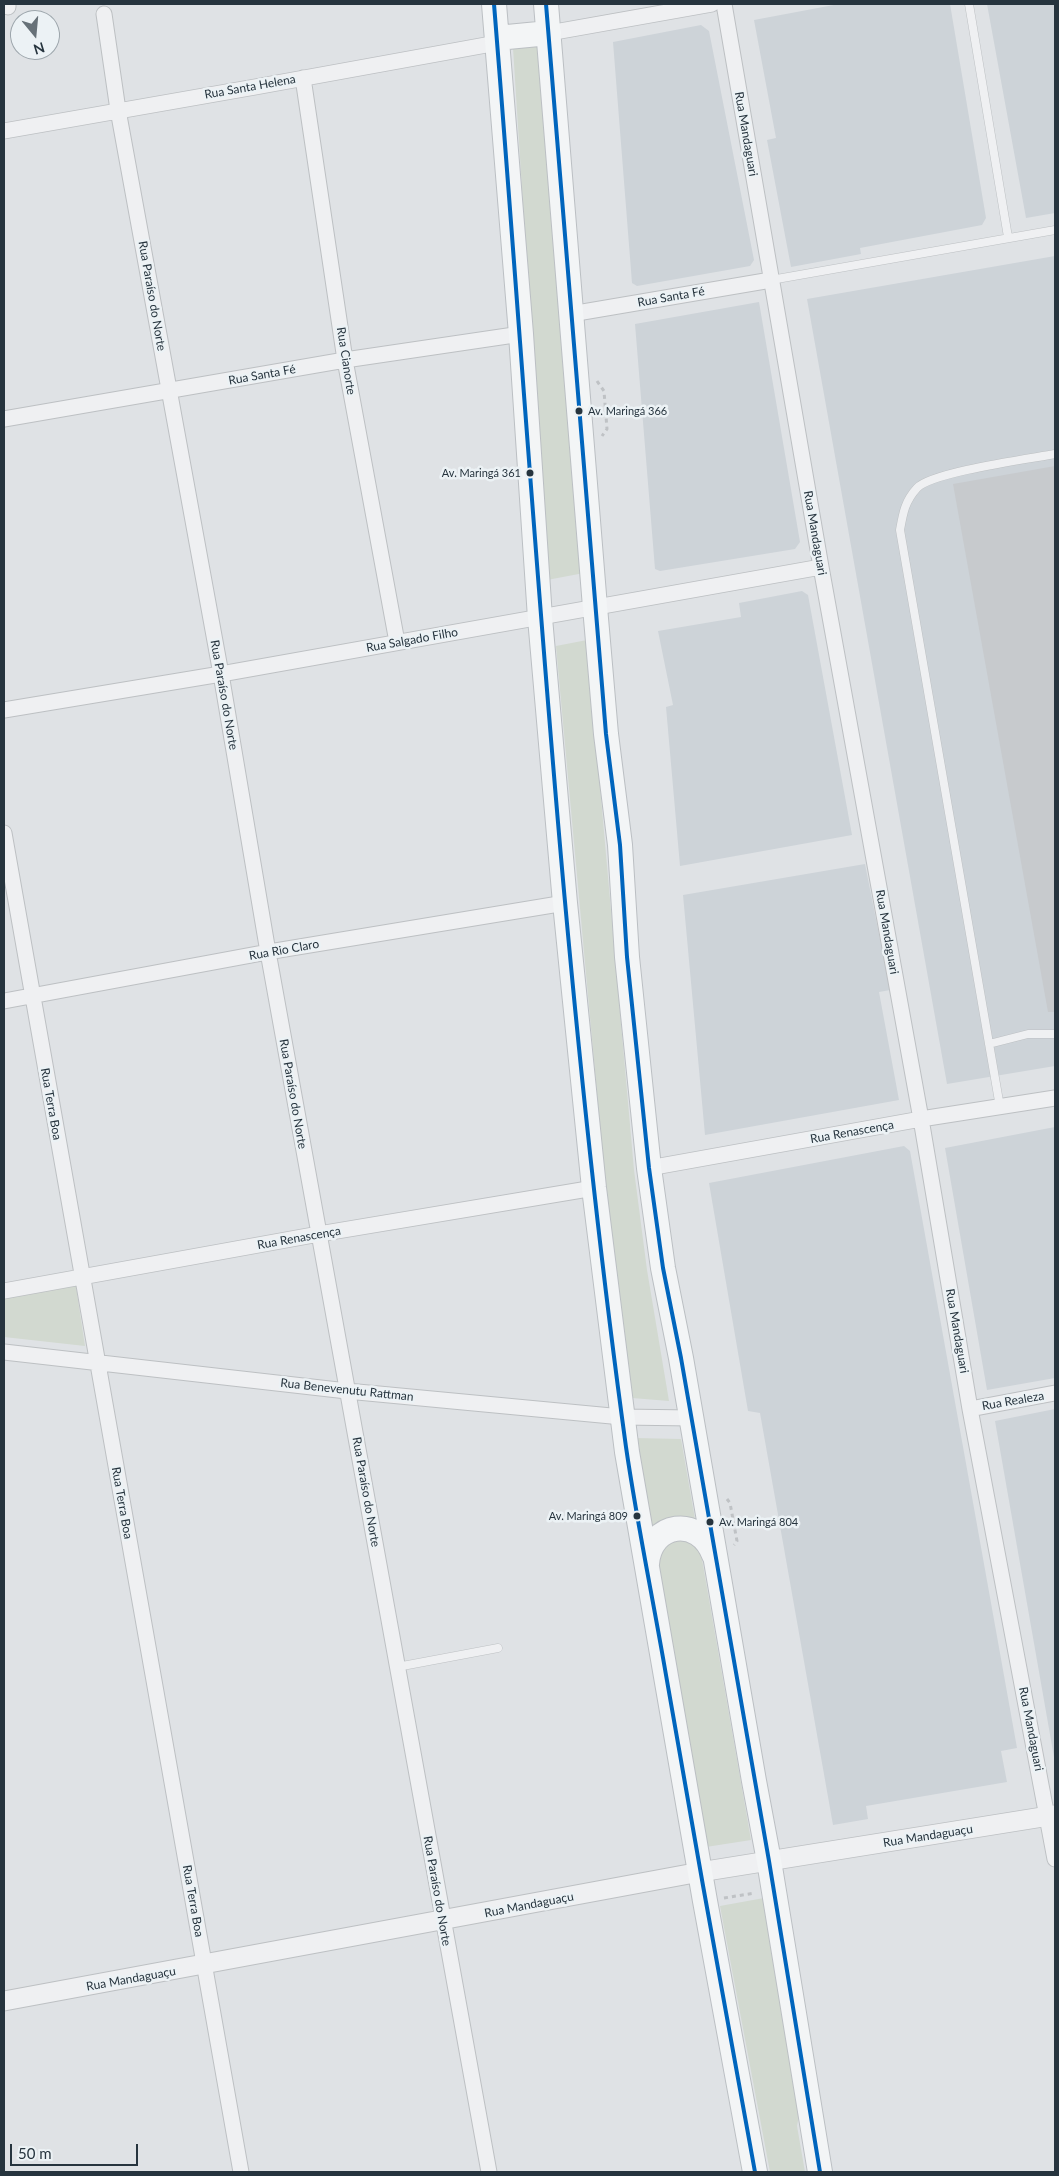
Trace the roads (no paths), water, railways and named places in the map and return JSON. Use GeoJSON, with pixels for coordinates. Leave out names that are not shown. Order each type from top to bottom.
{"type":"FeatureCollection","features":[{"type":"Feature","properties":{"kind":"main road"},"geometry":{"type":"LineString","coordinates":[[494,4],[521,334],[540,618],[564,903],[594,1188],[622,1417],[700,1872],[755,2172]]}},
{"type":"Feature","properties":{"kind":"main road"},"geometry":{"type":"LineString","coordinates":[[546,4],[606,734],[620,845],[627,957],[649,1168],[662,1268],[692,1418],[769,1861],[820,2172]]}},
{"type":"Feature","properties":{"kind":"main road"},"geometry":{"type":"LineString","coordinates":[[497,40],[549,33]]}},
{"type":"Feature","properties":{"kind":"main road"},"geometry":{"type":"LineString","coordinates":[[647,1566],[648,1553],[654,1541],[664,1532],[676,1528],[689,1529],[701,1534],[710,1544],[715,1556]]}},
{"type":"Feature","properties":{"kind":"street"},"geometry":{"type":"LineString","coordinates":[[549,33],[712,4]]}},
{"type":"Feature","properties":{"kind":"street","name":"Rua Mandaguari"},"geometry":{"type":"LineString","coordinates":[[724,4],[821,567],[921,1120],[970,1409],[1051,1816],[1055,1859]]}},
{"type":"Feature","properties":{"kind":"street","name":"Rua Paraíso do Norte"},"geometry":{"type":"LineString","coordinates":[[104,14],[118,110],[221,674],[268,952],[488,2172]]}},
{"type":"Feature","properties":{"kind":"street","name":"Rua Santa Helena"},"geometry":{"type":"LineString","coordinates":[[4,131],[303,78],[497,40]]}},
{"type":"Feature","properties":{"kind":"street","name":"Rua Cianorte"},"geometry":{"type":"LineString","coordinates":[[303,78],[345,360],[396,642]]}},
{"type":"Feature","properties":{"kind":"street","name":"Rua Santa Fé"},"geometry":{"type":"LineString","coordinates":[[571,314],[771,280]]}},
{"type":"Feature","properties":{"kind":"street","name":"Rua Santa Fé"},"geometry":{"type":"LineString","coordinates":[[4,419],[345,360],[521,334]]}},
{"type":"Feature","properties":{"kind":"street","name":"Rua Salgado Filho"},"geometry":{"type":"LineString","coordinates":[[4,710],[221,674],[821,567]]}},
{"type":"Feature","properties":{"kind":"street","name":"Rua Terra Boa"},"geometry":{"type":"LineString","coordinates":[[4,833],[81,1277],[242,2172]]}},
{"type":"Feature","properties":{"kind":"street","name":"Rua Rio Claro"},"geometry":{"type":"LineString","coordinates":[[4,1000],[268,952],[564,903]]}},
{"type":"Feature","properties":{"kind":"street","name":"Rua Renascença"},"geometry":{"type":"LineString","coordinates":[[649,1168],[1055,1098]]}},
{"type":"Feature","properties":{"kind":"street","name":"Rua Renascença"},"geometry":{"type":"LineString","coordinates":[[4,1290],[319,1234],[594,1188]]}},
{"type":"Feature","properties":{"kind":"street","name":"Rua Benevenutu Rattman"},"geometry":{"type":"LineString","coordinates":[[4,1352],[347,1391],[622,1417],[692,1418]]}},
{"type":"Feature","properties":{"kind":"street","name":"Rua Realeza"},"geometry":{"type":"LineString","coordinates":[[970,1409],[1055,1394]]}},
{"type":"Feature","properties":{"kind":"street","name":"Rua Mandaguaçu"},"geometry":{"type":"LineString","coordinates":[[4,2001],[443,1922],[700,1872],[1051,1816]]}},
{"type":"Feature","properties":{"kind":"lane"},"geometry":{"type":"LineString","coordinates":[[969,4],[1008,237]]}},
{"type":"Feature","properties":{"kind":"lane"},"geometry":{"type":"LineString","coordinates":[[771,280],[1055,230]]}},
{"type":"Feature","properties":{"kind":"lane"},"geometry":{"type":"LineString","coordinates":[[1000,1107],[900,530],[904,505],[918,487],[942,476],[1055,454]]}},
{"type":"Feature","properties":{"kind":"lane"},"geometry":{"type":"LineString","coordinates":[[989,1044],[1028,1034],[1055,1034]]}},
{"type":"Feature","properties":{"kind":"lane"},"geometry":{"type":"LineString","coordinates":[[397,1667],[498,1648]]}},
{"type":"Feature","properties":{"kind":"place","name":"Av. Maringá 366"},"geometry":{"type":"Point","coordinates":[579,411]}},
{"type":"Feature","properties":{"kind":"place","name":"Av. Maringá 361"},"geometry":{"type":"Point","coordinates":[530,473]}},
{"type":"Feature","properties":{"kind":"place","name":"Av. Maringá 809"},"geometry":{"type":"Point","coordinates":[637,1516]}},
{"type":"Feature","properties":{"kind":"place","name":"Av. Maringá 804"},"geometry":{"type":"Point","coordinates":[710,1522]}}]}
